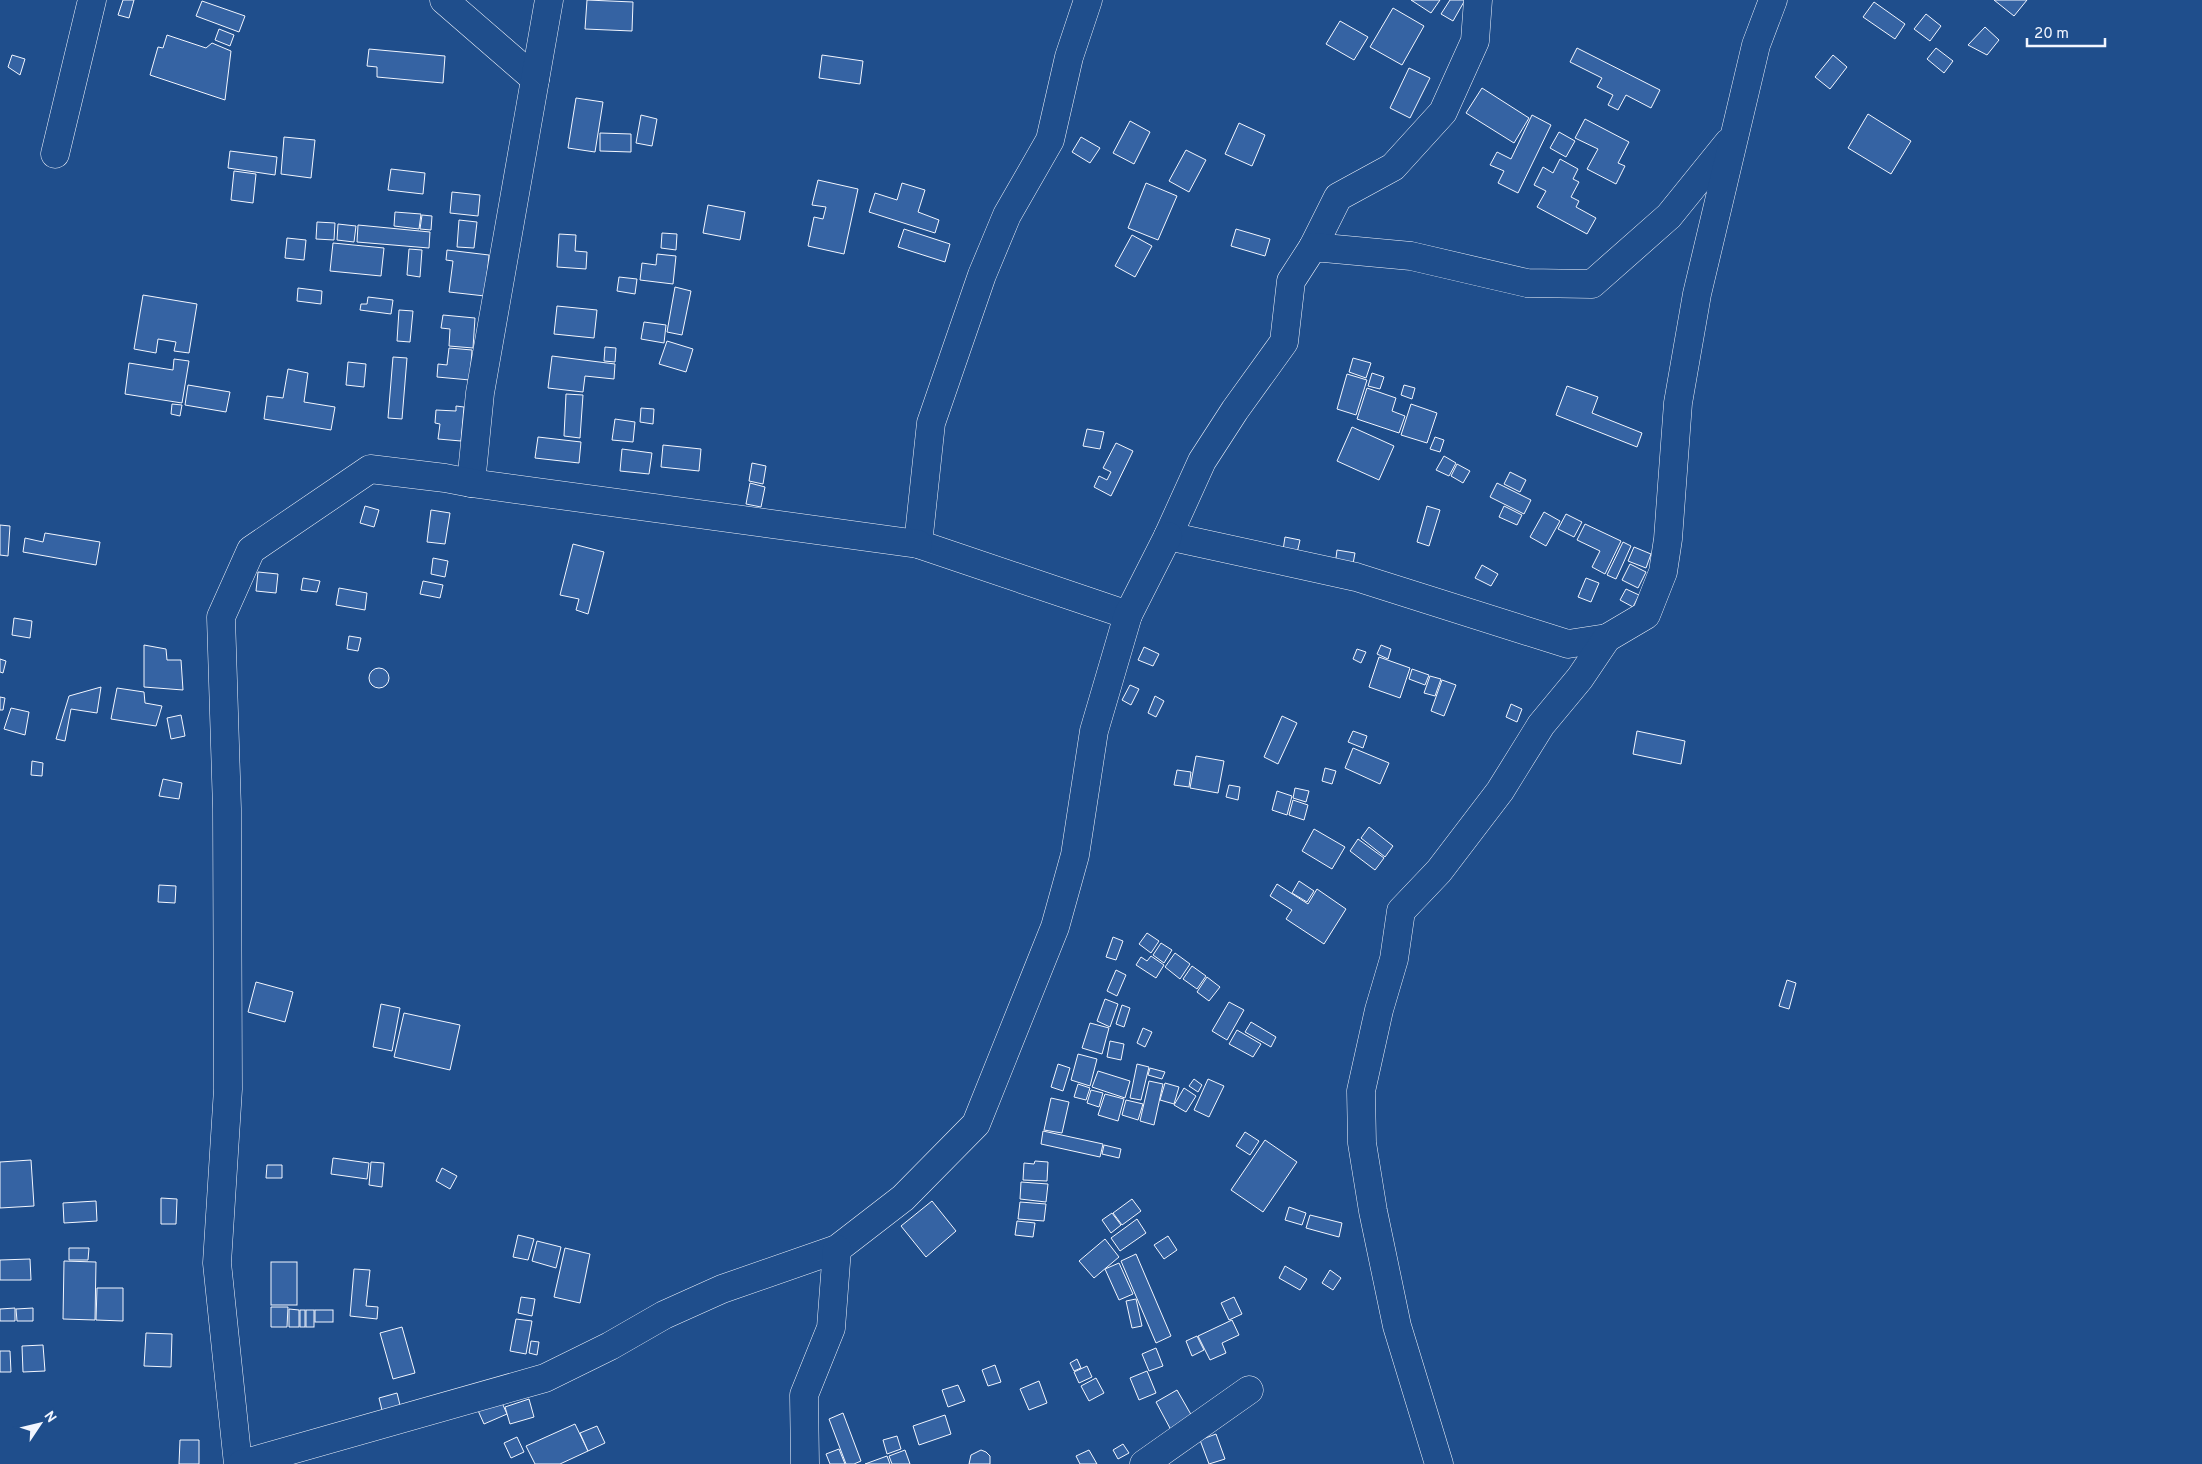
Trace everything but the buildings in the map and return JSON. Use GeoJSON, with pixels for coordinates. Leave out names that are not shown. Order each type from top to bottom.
{"type":"FeatureCollection","features":[{"type":"Feature","properties":{"kind":"street"},"geometry":{"type":"LineString","coordinates":[[55,154],[92,0]]}},
{"type":"Feature","properties":{"kind":"street"},"geometry":{"type":"LineString","coordinates":[[444,0],[536,79]]}},
{"type":"Feature","properties":{"kind":"street"},"geometry":{"type":"LineString","coordinates":[[471,483],[480,393],[549,0]]}},
{"type":"Feature","properties":{"kind":"street"},"geometry":{"type":"LineString","coordinates":[[918,544],[931,423],[982,274],[1007,215],[1050,140],[1069,57],[1088,0]]}},
{"type":"Feature","properties":{"kind":"street"},"geometry":{"type":"LineString","coordinates":[[242,1464],[545,1378],[610,1346],[664,1315],[722,1289],[837,1249],[904,1198],[976,1124],[1055,927],[1075,855],[1094,731],[1128,615],[1168,536],[1202,460],[1234,410],[1284,342],[1292,281],[1314,247],[1338,197],[1393,167],[1443,112],[1475,41],[1478,0]]}},
{"type":"Feature","properties":{"kind":"street"},"geometry":{"type":"LineString","coordinates":[[1168,536],[1356,577],[1568,644],[1607,638],[1646,614],[1663,572],[1668,539],[1678,404],[1697,294],[1732,138],[1756,45],[1773,0]]}},
{"type":"Feature","properties":{"kind":"street"},"geometry":{"type":"LineString","coordinates":[[1314,247],[1411,256],[1527,283],[1592,284],[1669,216],[1732,138]]}},
{"type":"Feature","properties":{"kind":"street"},"geometry":{"type":"LineString","coordinates":[[238,1464],[217,1263],[228,1089],[227,809],[221,618],[251,550],[370,469],[918,544],[1128,615]]}},
{"type":"Feature","properties":{"kind":"street"},"geometry":{"type":"LineString","coordinates":[[1439,1464],[1397,1326],[1373,1211],[1362,1143],[1360,1091],[1379,1010],[1394,959],[1401,911],[1439,871],[1494,798],[1541,725],[1580,678],[1607,638]]}},
{"type":"Feature","properties":{"kind":"street"},"geometry":{"type":"LineString","coordinates":[[805,1464],[804,1395],[831,1328],[837,1249]]}},
{"type":"Feature","properties":{"kind":"street"},"geometry":{"type":"LineString","coordinates":[[1144,1464],[1249,1390]]}}]}
